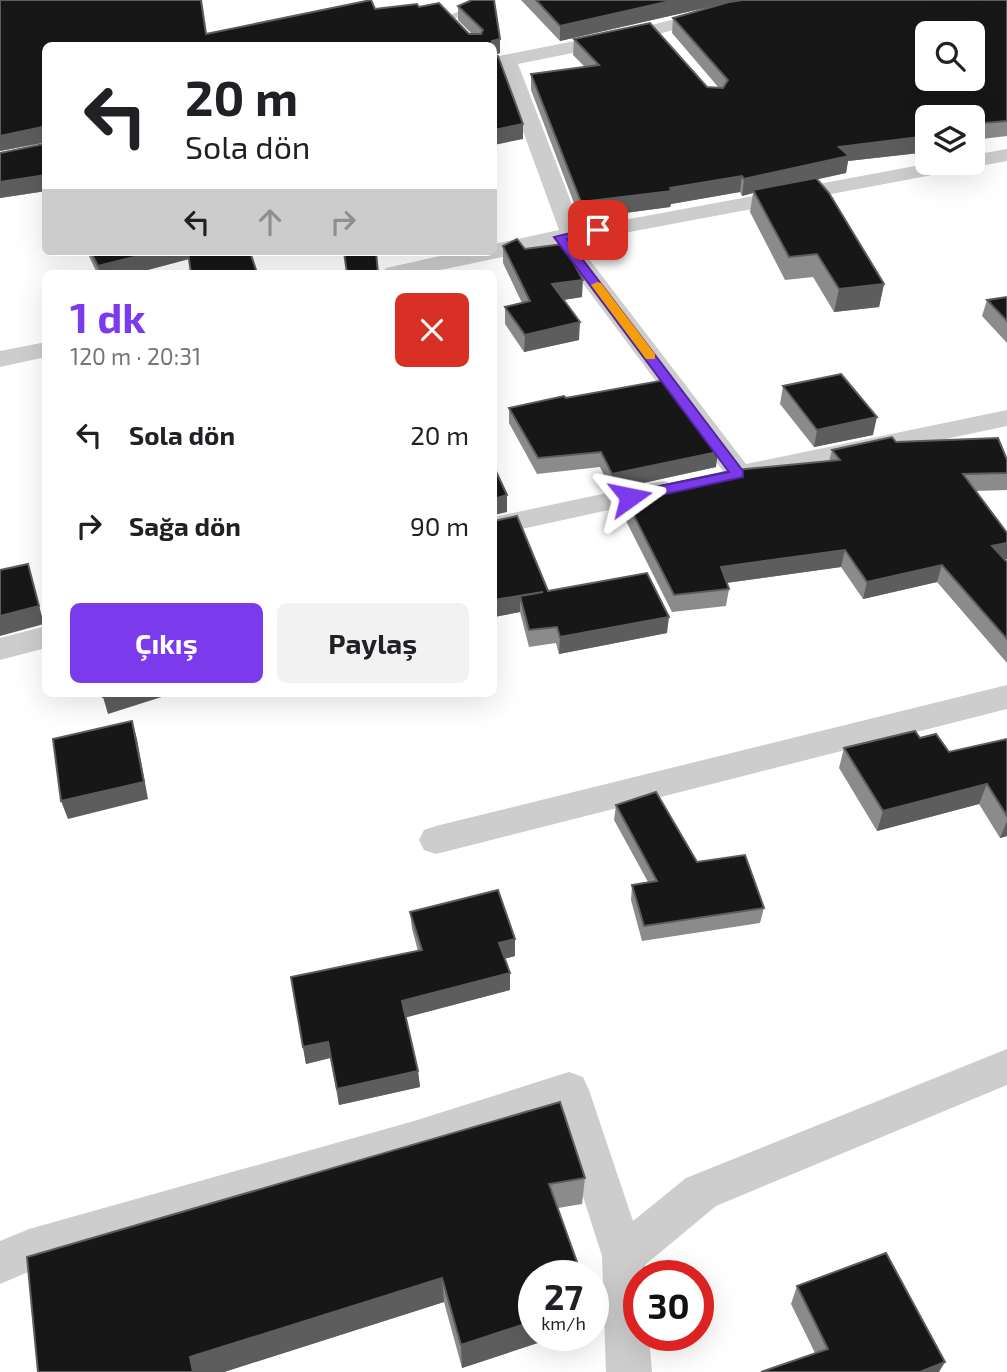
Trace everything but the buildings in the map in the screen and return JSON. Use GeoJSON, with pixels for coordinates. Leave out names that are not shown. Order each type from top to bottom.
{"type":"FeatureCollection","features":[{"type":"Feature","properties":{"kind":"street"},"geometry":{"type":"LineString","coordinates":[[738,474],[566,236],[498,59],[655,30],[724,10],[785,0]]}},
{"type":"Feature","properties":{"kind":"street"},"geometry":{"type":"LineString","coordinates":[[655,30],[672,49]]}},
{"type":"Feature","properties":{"kind":"street"},"geometry":{"type":"LineString","coordinates":[[985,159],[1007,155]]}},
{"type":"Feature","properties":{"kind":"street"},"geometry":{"type":"LineString","coordinates":[[497,251],[915,172]]}},
{"type":"Feature","properties":{"kind":"street"},"geometry":{"type":"LineString","coordinates":[[408,270],[473,256]]}},
{"type":"Feature","properties":{"kind":"street"},"geometry":{"type":"LineString","coordinates":[[0,359],[42,350]]}},
{"type":"Feature","properties":{"kind":"street"},"geometry":{"type":"LineString","coordinates":[[711,480],[1007,418]]}},
{"type":"Feature","properties":{"kind":"street"},"geometry":{"type":"LineString","coordinates":[[497,525],[684,486]]}},
{"type":"Feature","properties":{"kind":"street"},"geometry":{"type":"LineString","coordinates":[[0,649],[42,638]]}},
{"type":"Feature","properties":{"kind":"street"},"geometry":{"type":"LineString","coordinates":[[436,840],[1007,697]]}},
{"type":"Feature","properties":{"kind":"street"},"geometry":{"type":"LineString","coordinates":[[623,1256],[701,1192],[1007,1067]]}},
{"type":"Feature","properties":{"kind":"street"},"geometry":{"type":"LineString","coordinates":[[0,1263],[29,1250],[414,1140],[569,1090],[623,1256],[629,1372]]}},
{"type":"Feature","properties":{"kind":"lane"},"geometry":{"type":"LineString","coordinates":[[473,42],[447,18],[476,8],[487,0]]}},
{"type":"Feature","properties":{"kind":"slow traffic"},"geometry":{"type":"LineString","coordinates":[[597,285],[650,357]]}},
{"type":"Feature","properties":{"kind":"route"},"geometry":{"type":"LineString","coordinates":[[598,230],[560,237],[738,474],[630,497]]}}]}
